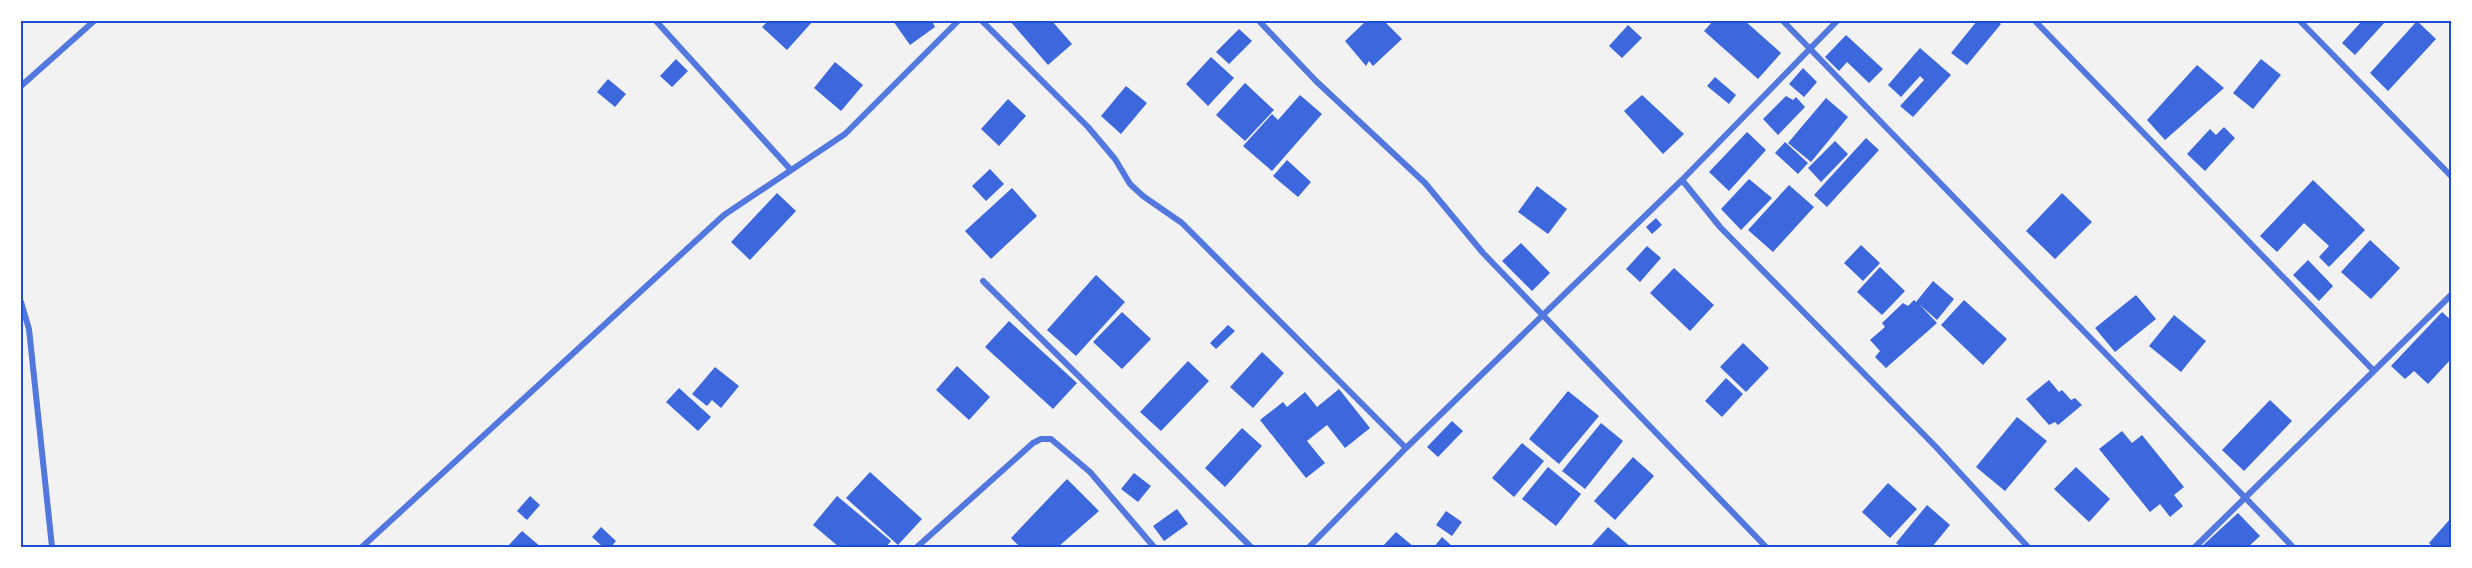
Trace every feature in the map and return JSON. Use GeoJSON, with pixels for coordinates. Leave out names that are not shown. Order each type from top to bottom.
{"type":"FeatureCollection","features":[{"type":"Feature","properties":{"kind":"street"},"geometry":{"type":"LineString","coordinates":[[21,86],[94,21]]}},
{"type":"Feature","properties":{"kind":"street"},"geometry":{"type":"LineString","coordinates":[[656,21],[790,169]]}},
{"type":"Feature","properties":{"kind":"street"},"geometry":{"type":"LineString","coordinates":[[362,547],[724,215],[845,134],[958,21]]}},
{"type":"Feature","properties":{"kind":"street"},"geometry":{"type":"LineString","coordinates":[[982,21],[1088,127],[1115,159],[1130,184],[1143,196],[1182,223],[1406,448]]}},
{"type":"Feature","properties":{"kind":"street"},"geometry":{"type":"LineString","coordinates":[[1259,21],[1316,81],[1425,183],[1483,253],[1766,547]]}},
{"type":"Feature","properties":{"kind":"street"},"geometry":{"type":"LineString","coordinates":[[1783,21],[2293,547]]}},
{"type":"Feature","properties":{"kind":"street"},"geometry":{"type":"LineString","coordinates":[[1309,547],[1543,313],[1682,180],[1836,21]]}},
{"type":"Feature","properties":{"kind":"street"},"geometry":{"type":"LineString","coordinates":[[2035,21],[2373,370]]}},
{"type":"Feature","properties":{"kind":"street"},"geometry":{"type":"LineString","coordinates":[[2300,21],[2451,176]]}},
{"type":"Feature","properties":{"kind":"street"},"geometry":{"type":"LineString","coordinates":[[1682,180],[1720,227],[1936,447],[2028,547]]}},
{"type":"Feature","properties":{"kind":"street"},"geometry":{"type":"LineString","coordinates":[[982,281],[1251,547]]}},
{"type":"Feature","properties":{"kind":"street"},"geometry":{"type":"LineString","coordinates":[[2195,547],[2451,295]]}},
{"type":"Feature","properties":{"kind":"street"},"geometry":{"type":"LineString","coordinates":[[21,302],[29,329],[52,547]]}},
{"type":"Feature","properties":{"kind":"street"},"geometry":{"type":"LineString","coordinates":[[917,547],[1033,443],[1041,439],[1051,439],[1090,472],[1154,547]]}},
{"type":"Feature","properties":{"kind":"building"},"geometry":{"type":"Polygon","coordinates":[[[768,21],[813,21],[787,50],[762,27],[768,21]]]}},
{"type":"Feature","properties":{"kind":"building"},"geometry":{"type":"Polygon","coordinates":[[[893,21],[932,21],[935,27],[910,45],[893,21]]]}},
{"type":"Feature","properties":{"kind":"building"},"geometry":{"type":"Polygon","coordinates":[[[1010,21],[1052,21],[1072,44],[1048,65],[1010,21]]]}},
{"type":"Feature","properties":{"kind":"building"},"geometry":{"type":"Polygon","coordinates":[[[1366,21],[1384,21],[1402,39],[1373,66],[1369,61],[1366,66],[1345,41],[1366,21]]]}},
{"type":"Feature","properties":{"kind":"building"},"geometry":{"type":"Polygon","coordinates":[[[1713,21],[1745,21],[1781,53],[1758,79],[1704,31],[1713,21]]]}},
{"type":"Feature","properties":{"kind":"building"},"geometry":{"type":"Polygon","coordinates":[[[1977,21],[1997,21],[2001,24],[1967,65],[1951,53],[1977,21]]]}},
{"type":"Feature","properties":{"kind":"building"},"geometry":{"type":"Polygon","coordinates":[[[2362,21],[2386,21],[2355,55],[2342,43],[2362,21]]]}},
{"type":"Feature","properties":{"kind":"building"},"geometry":{"type":"Polygon","coordinates":[[[2417,21],[2436,39],[2388,91],[2370,73],[2417,21]]]}},
{"type":"Feature","properties":{"kind":"building"},"geometry":{"type":"Polygon","coordinates":[[[1628,25],[1642,38],[1622,58],[1609,46],[1628,25]]]}},
{"type":"Feature","properties":{"kind":"building"},"geometry":{"type":"Polygon","coordinates":[[[1239,29],[1252,41],[1229,64],[1216,52],[1239,29]]]}},
{"type":"Feature","properties":{"kind":"building"},"geometry":{"type":"Polygon","coordinates":[[[1846,35],[1883,69],[1869,83],[1847,62],[1839,71],[1825,57],[1846,35]]]}},
{"type":"Feature","properties":{"kind":"building"},"geometry":{"type":"Polygon","coordinates":[[[1920,48],[1951,75],[1913,117],[1900,106],[1924,80],[1920,76],[1901,97],[1888,85],[1920,48]]]}},
{"type":"Feature","properties":{"kind":"building"},"geometry":{"type":"Polygon","coordinates":[[[1211,57],[1234,78],[1208,106],[1186,84],[1211,57]]]}},
{"type":"Feature","properties":{"kind":"building"},"geometry":{"type":"Polygon","coordinates":[[[676,59],[688,71],[672,87],[660,76],[676,59]]]}},
{"type":"Feature","properties":{"kind":"building"},"geometry":{"type":"Polygon","coordinates":[[[2261,59],[2281,75],[2253,109],[2233,93],[2261,59]]]}},
{"type":"Feature","properties":{"kind":"building"},"geometry":{"type":"Polygon","coordinates":[[[835,62],[863,85],[841,111],[814,88],[835,62]]]}},
{"type":"Feature","properties":{"kind":"building"},"geometry":{"type":"Polygon","coordinates":[[[2197,65],[2224,88],[2165,140],[2147,120],[2197,65]]]}},
{"type":"Feature","properties":{"kind":"building"},"geometry":{"type":"Polygon","coordinates":[[[1803,68],[1817,82],[1804,97],[1789,84],[1803,68]]]}},
{"type":"Feature","properties":{"kind":"building"},"geometry":{"type":"Polygon","coordinates":[[[1715,77],[1736,95],[1729,104],[1707,86],[1715,77]]]}},
{"type":"Feature","properties":{"kind":"building"},"geometry":{"type":"Polygon","coordinates":[[[608,79],[626,94],[615,107],[597,92],[608,79]]]}},
{"type":"Feature","properties":{"kind":"building"},"geometry":{"type":"Polygon","coordinates":[[[1245,83],[1274,110],[1245,141],[1216,115],[1245,83]]]}},
{"type":"Feature","properties":{"kind":"building"},"geometry":{"type":"Polygon","coordinates":[[[1126,86],[1147,103],[1121,134],[1101,116],[1126,86]]]}},
{"type":"Feature","properties":{"kind":"building"},"geometry":{"type":"Polygon","coordinates":[[[1300,95],[1322,114],[1272,171],[1243,146],[1272,114],[1278,120],[1300,95]]]}},
{"type":"Feature","properties":{"kind":"building"},"geometry":{"type":"Polygon","coordinates":[[[1642,95],[1684,134],[1663,154],[1624,111],[1642,95]]]}},
{"type":"Feature","properties":{"kind":"building"},"geometry":{"type":"Polygon","coordinates":[[[1786,96],[1793,100],[1796,97],[1805,107],[1778,135],[1763,119],[1786,96]]]}},
{"type":"Feature","properties":{"kind":"building"},"geometry":{"type":"Polygon","coordinates":[[[1826,98],[1848,117],[1811,162],[1788,143],[1826,98]]]}},
{"type":"Feature","properties":{"kind":"building"},"geometry":{"type":"Polygon","coordinates":[[[1008,99],[1026,116],[999,146],[981,129],[1008,99]]]}},
{"type":"Feature","properties":{"kind":"building"},"geometry":{"type":"Polygon","coordinates":[[[2224,127],[2235,138],[2205,171],[2187,154],[2210,129],[2216,135],[2224,127]]]}},
{"type":"Feature","properties":{"kind":"building"},"geometry":{"type":"Polygon","coordinates":[[[1747,132],[1766,150],[1729,191],[1709,172],[1747,132]]]}},
{"type":"Feature","properties":{"kind":"building"},"geometry":{"type":"Polygon","coordinates":[[[1866,138],[1879,150],[1827,207],[1814,195],[1866,138]]]}},
{"type":"Feature","properties":{"kind":"building"},"geometry":{"type":"Polygon","coordinates":[[[1835,141],[1848,154],[1821,182],[1808,168],[1835,141]]]}},
{"type":"Feature","properties":{"kind":"building"},"geometry":{"type":"Polygon","coordinates":[[[1785,142],[1808,163],[1798,174],[1775,153],[1785,142]]]}},
{"type":"Feature","properties":{"kind":"building"},"geometry":{"type":"Polygon","coordinates":[[[1287,160],[1311,182],[1298,197],[1273,176],[1287,160]]]}},
{"type":"Feature","properties":{"kind":"building"},"geometry":{"type":"Polygon","coordinates":[[[990,169],[1004,184],[986,201],[972,186],[990,169]]]}},
{"type":"Feature","properties":{"kind":"building"},"geometry":{"type":"Polygon","coordinates":[[[1749,179],[1772,198],[1741,230],[1721,209],[1749,179]]]}},
{"type":"Feature","properties":{"kind":"building"},"geometry":{"type":"Polygon","coordinates":[[[2313,180],[2365,230],[2329,267],[2319,257],[2329,246],[2304,223],[2277,252],[2260,236],[2313,180]]]}},
{"type":"Feature","properties":{"kind":"building"},"geometry":{"type":"Polygon","coordinates":[[[1789,185],[1814,207],[1773,252],[1748,230],[1789,185]]]}},
{"type":"Feature","properties":{"kind":"building"},"geometry":{"type":"Polygon","coordinates":[[[1537,186],[1567,209],[1548,234],[1518,212],[1537,186]]]}},
{"type":"Feature","properties":{"kind":"building"},"geometry":{"type":"Polygon","coordinates":[[[1012,188],[1037,216],[991,259],[965,231],[1012,188]]]}},
{"type":"Feature","properties":{"kind":"building"},"geometry":{"type":"Polygon","coordinates":[[[777,193],[796,211],[750,260],[731,242],[777,193]]]}},
{"type":"Feature","properties":{"kind":"building"},"geometry":{"type":"Polygon","coordinates":[[[2062,193],[2092,222],[2055,259],[2026,231],[2062,193]]]}},
{"type":"Feature","properties":{"kind":"building"},"geometry":{"type":"Polygon","coordinates":[[[1656,218],[1662,225],[1652,234],[1646,227],[1656,218]]]}},
{"type":"Feature","properties":{"kind":"building"},"geometry":{"type":"Polygon","coordinates":[[[2370,240],[2400,268],[2371,299],[2341,272],[2370,240]]]}},
{"type":"Feature","properties":{"kind":"building"},"geometry":{"type":"Polygon","coordinates":[[[1521,243],[1550,273],[1532,291],[1502,261],[1521,243]]]}},
{"type":"Feature","properties":{"kind":"building"},"geometry":{"type":"Polygon","coordinates":[[[1861,245],[1880,263],[1863,281],[1844,263],[1861,245]]]}},
{"type":"Feature","properties":{"kind":"building"},"geometry":{"type":"Polygon","coordinates":[[[1647,246],[1661,258],[1640,282],[1626,269],[1647,246]]]}},
{"type":"Feature","properties":{"kind":"building"},"geometry":{"type":"Polygon","coordinates":[[[2308,260],[2333,286],[2319,301],[2293,275],[2308,260]]]}},
{"type":"Feature","properties":{"kind":"building"},"geometry":{"type":"Polygon","coordinates":[[[1880,267],[1905,291],[1882,315],[1857,292],[1880,267]]]}},
{"type":"Feature","properties":{"kind":"building"},"geometry":{"type":"Polygon","coordinates":[[[1674,268],[1714,305],[1690,331],[1650,293],[1674,268]]]}},
{"type":"Feature","properties":{"kind":"building"},"geometry":{"type":"Polygon","coordinates":[[[1096,275],[1125,302],[1076,356],[1047,330],[1096,275]]]}},
{"type":"Feature","properties":{"kind":"building"},"geometry":{"type":"Polygon","coordinates":[[[1933,281],[1954,299],[1937,320],[1919,304],[1937,323],[1886,368],[1875,357],[1880,351],[1870,340],[1885,327],[1882,323],[1903,303],[1908,306],[1914,300],[1916,302],[1933,281]]]}},
{"type":"Feature","properties":{"kind":"building"},"geometry":{"type":"Polygon","coordinates":[[[2136,295],[2156,319],[2115,352],[2095,328],[2136,295]]]}},
{"type":"Feature","properties":{"kind":"building"},"geometry":{"type":"Polygon","coordinates":[[[1964,300],[2007,339],[1983,365],[1941,325],[1964,300]]]}},
{"type":"Feature","properties":{"kind":"building"},"geometry":{"type":"Polygon","coordinates":[[[1122,312],[1151,339],[1122,369],[1093,342],[1122,312]]]}},
{"type":"Feature","properties":{"kind":"building"},"geometry":{"type":"Polygon","coordinates":[[[2442,312],[2451,320],[2451,359],[2428,384],[2414,371],[2405,379],[2391,366],[2442,312]]]}},
{"type":"Feature","properties":{"kind":"building"},"geometry":{"type":"Polygon","coordinates":[[[2174,315],[2206,341],[2181,372],[2149,346],[2174,315]]]}},
{"type":"Feature","properties":{"kind":"building"},"geometry":{"type":"Polygon","coordinates":[[[1009,321],[1077,383],[1053,409],[985,347],[1009,321]]]}},
{"type":"Feature","properties":{"kind":"building"},"geometry":{"type":"Polygon","coordinates":[[[1228,325],[1235,331],[1216,349],[1210,343],[1228,325]]]}},
{"type":"Feature","properties":{"kind":"building"},"geometry":{"type":"Polygon","coordinates":[[[1743,343],[1769,368],[1746,392],[1720,367],[1743,343]]]}},
{"type":"Feature","properties":{"kind":"building"},"geometry":{"type":"Polygon","coordinates":[[[1262,352],[1284,373],[1253,408],[1230,387],[1262,352]]]}},
{"type":"Feature","properties":{"kind":"building"},"geometry":{"type":"Polygon","coordinates":[[[1188,361],[1209,381],[1161,431],[1140,412],[1188,361]]]}},
{"type":"Feature","properties":{"kind":"building"},"geometry":{"type":"Polygon","coordinates":[[[957,366],[990,397],[969,420],[936,390],[957,366]]]}},
{"type":"Feature","properties":{"kind":"building"},"geometry":{"type":"Polygon","coordinates":[[[715,367],[739,386],[721,408],[712,400],[707,406],[692,394],[715,367]]]}},
{"type":"Feature","properties":{"kind":"building"},"geometry":{"type":"Polygon","coordinates":[[[1726,378],[1743,394],[1722,417],[1705,401],[1726,378]]]}},
{"type":"Feature","properties":{"kind":"building"},"geometry":{"type":"Polygon","coordinates":[[[2049,380],[2059,392],[2062,390],[2071,400],[2075,398],[2082,405],[2058,425],[2055,422],[2049,425],[2026,399],[2049,380]]]}},
{"type":"Feature","properties":{"kind":"building"},"geometry":{"type":"Polygon","coordinates":[[[679,388],[711,417],[698,431],[666,402],[679,388]]]}},
{"type":"Feature","properties":{"kind":"building"},"geometry":{"type":"Polygon","coordinates":[[[1339,389],[1370,428],[1345,448],[1327,425],[1307,441],[1325,463],[1306,478],[1260,420],[1283,402],[1287,407],[1305,392],[1317,407],[1339,389]]]}},
{"type":"Feature","properties":{"kind":"building"},"geometry":{"type":"Polygon","coordinates":[[[1568,391],[1599,416],[1559,464],[1529,439],[1568,391]]]}},
{"type":"Feature","properties":{"kind":"building"},"geometry":{"type":"Polygon","coordinates":[[[2270,400],[2292,421],[2244,471],[2222,450],[2270,400]]]}},
{"type":"Feature","properties":{"kind":"building"},"geometry":{"type":"Polygon","coordinates":[[[2017,417],[2047,441],[2005,491],[1976,467],[2017,417]]]}},
{"type":"Feature","properties":{"kind":"building"},"geometry":{"type":"Polygon","coordinates":[[[1452,421],[1463,431],[1438,457],[1427,447],[1452,421]]]}},
{"type":"Feature","properties":{"kind":"building"},"geometry":{"type":"Polygon","coordinates":[[[1601,423],[1623,441],[1585,489],[1562,471],[1601,423]]]}},
{"type":"Feature","properties":{"kind":"building"},"geometry":{"type":"Polygon","coordinates":[[[1242,428],[1262,446],[1225,487],[1205,468],[1242,428]]]}},
{"type":"Feature","properties":{"kind":"building"},"geometry":{"type":"Polygon","coordinates":[[[2122,431],[2132,443],[2142,435],[2184,487],[2174,495],[2183,506],[2170,517],[2160,504],[2150,512],[2099,449],[2122,431]]]}},
{"type":"Feature","properties":{"kind":"building"},"geometry":{"type":"Polygon","coordinates":[[[1522,443],[1544,461],[1514,497],[1492,478],[1522,443]]]}},
{"type":"Feature","properties":{"kind":"building"},"geometry":{"type":"Polygon","coordinates":[[[1633,457],[1654,476],[1615,520],[1594,501],[1633,457]]]}},
{"type":"Feature","properties":{"kind":"building"},"geometry":{"type":"Polygon","coordinates":[[[1548,467],[1581,494],[1556,526],[1522,499],[1548,467]]]}},
{"type":"Feature","properties":{"kind":"building"},"geometry":{"type":"Polygon","coordinates":[[[2076,467],[2110,499],[2089,522],[2054,489],[2076,467]]]}},
{"type":"Feature","properties":{"kind":"building"},"geometry":{"type":"Polygon","coordinates":[[[870,472],[922,519],[898,545],[846,498],[870,472]]]}},
{"type":"Feature","properties":{"kind":"building"},"geometry":{"type":"Polygon","coordinates":[[[1134,473],[1151,486],[1138,502],[1121,489],[1134,473]]]}},
{"type":"Feature","properties":{"kind":"building"},"geometry":{"type":"Polygon","coordinates":[[[1067,479],[1099,511],[1058,547],[1020,547],[1011,538],[1067,479]]]}},
{"type":"Feature","properties":{"kind":"building"},"geometry":{"type":"Polygon","coordinates":[[[1888,483],[1917,509],[1890,538],[1862,512],[1888,483]]]}},
{"type":"Feature","properties":{"kind":"building"},"geometry":{"type":"Polygon","coordinates":[[[530,496],[540,505],[527,520],[517,511],[530,496]]]}},
{"type":"Feature","properties":{"kind":"building"},"geometry":{"type":"Polygon","coordinates":[[[837,496],[891,541],[886,547],[839,547],[813,525],[837,496]]]}},
{"type":"Feature","properties":{"kind":"building"},"geometry":{"type":"Polygon","coordinates":[[[1927,505],[1950,525],[1932,547],[1901,547],[1896,543],[1927,505]]]}},
{"type":"Feature","properties":{"kind":"building"},"geometry":{"type":"Polygon","coordinates":[[[1177,509],[1188,524],[1164,541],[1153,526],[1177,509]]]}},
{"type":"Feature","properties":{"kind":"building"},"geometry":{"type":"Polygon","coordinates":[[[1446,511],[1462,522],[1452,536],[1436,525],[1446,511]]]}},
{"type":"Feature","properties":{"kind":"building"},"geometry":{"type":"Polygon","coordinates":[[[2238,513],[2260,536],[2248,547],[2201,547],[2238,513]]]}},
{"type":"Feature","properties":{"kind":"building"},"geometry":{"type":"Polygon","coordinates":[[[2451,518],[2451,547],[2433,547],[2429,543],[2451,518]]]}},
{"type":"Feature","properties":{"kind":"building"},"geometry":{"type":"Polygon","coordinates":[[[601,527],[616,541],[611,547],[603,547],[592,537],[601,527]]]}},
{"type":"Feature","properties":{"kind":"building"},"geometry":{"type":"Polygon","coordinates":[[[1608,527],[1631,547],[1590,547],[1608,527]]]}},
{"type":"Feature","properties":{"kind":"building"},"geometry":{"type":"Polygon","coordinates":[[[522,531],[541,547],[507,547],[522,531]]]}},
{"type":"Feature","properties":{"kind":"building"},"geometry":{"type":"Polygon","coordinates":[[[1396,532],[1414,547],[1382,547],[1396,532]]]}},
{"type":"Feature","properties":{"kind":"building"},"geometry":{"type":"Polygon","coordinates":[[[1442,537],[1453,547],[1434,547],[1442,537]]]}}]}
